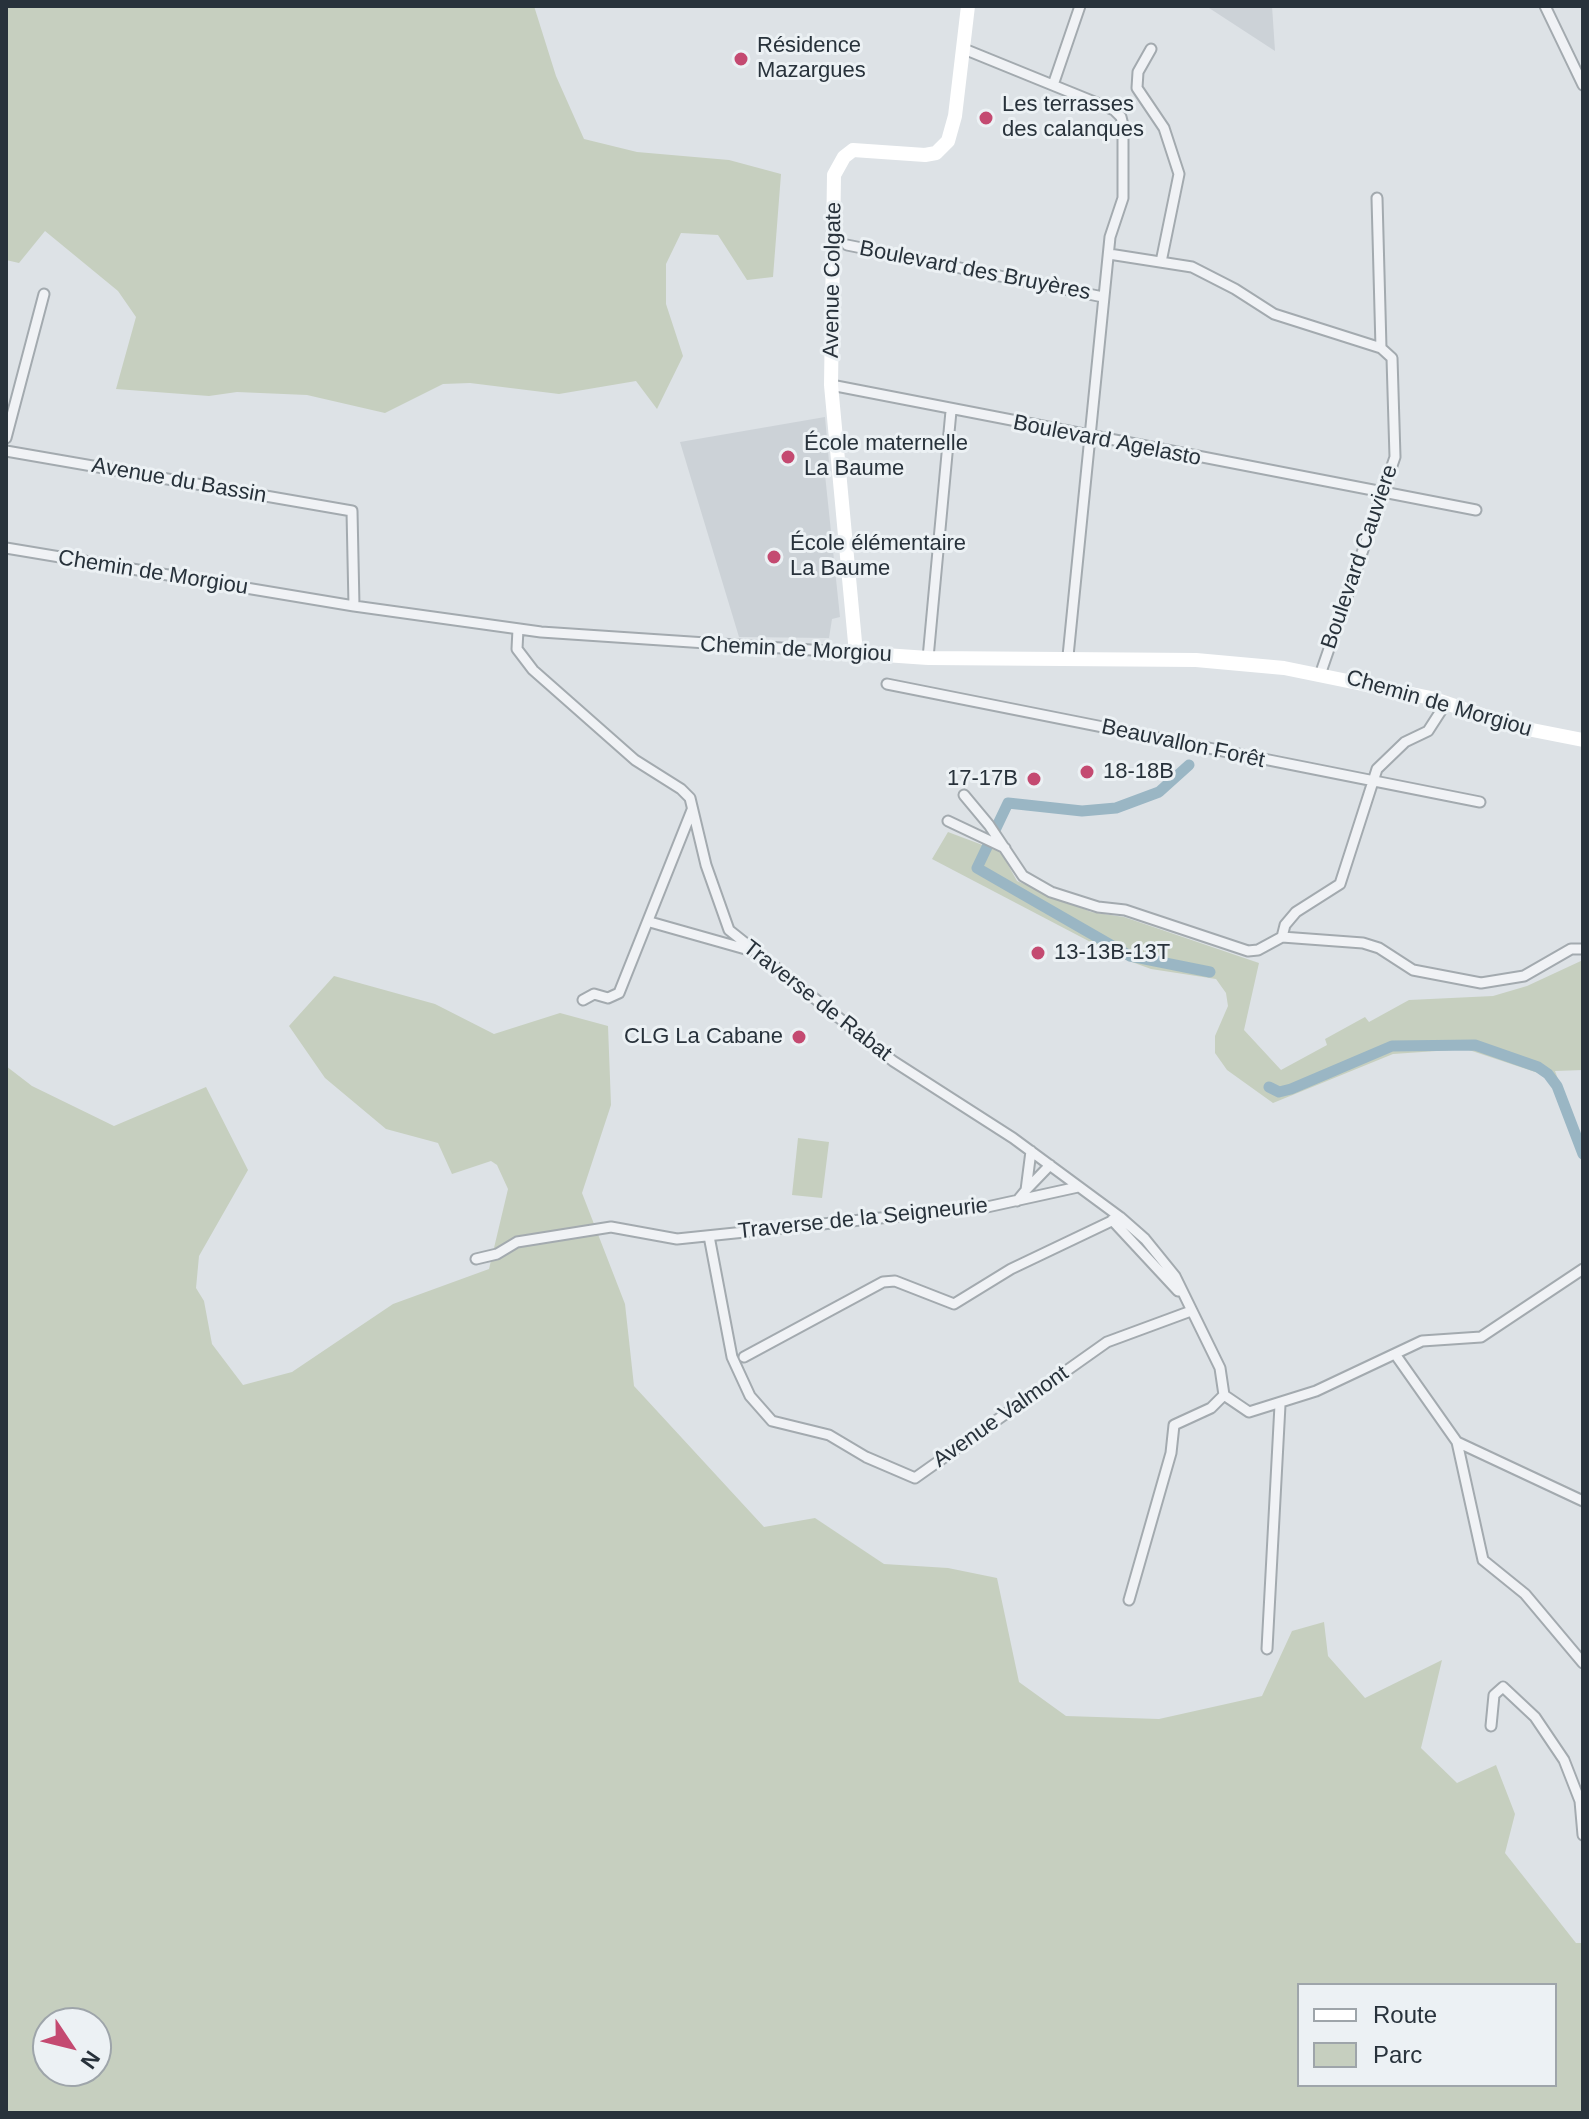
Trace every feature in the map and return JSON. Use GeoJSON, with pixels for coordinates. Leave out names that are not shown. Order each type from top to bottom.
{"type":"FeatureCollection","features":[{"type":"Feature","properties":{"kind":"street","name":"Avenue Colgate"},"geometry":{"type":"LineString","coordinates":[[856,653],[831,385],[834,175],[844,157],[853,150],[925,155],[944,145],[953,131],[968,6]]}},
{"type":"Feature","properties":{"kind":"street"},"geometry":{"type":"LineString","coordinates":[[1053,85],[1080,6]]}},
{"type":"Feature","properties":{"kind":"street"},"geometry":{"type":"LineString","coordinates":[[1545,6],[1583,85]]}},
{"type":"Feature","properties":{"kind":"street"},"geometry":{"type":"LineString","coordinates":[[964,49],[1114,110],[1121,117],[1123,198],[1109,254],[1103,297],[1068,656]]}},
{"type":"Feature","properties":{"kind":"street"},"geometry":{"type":"LineString","coordinates":[[1151,49],[1138,72],[1137,88],[1164,128],[1179,174],[1161,262]]}},
{"type":"Feature","properties":{"kind":"street","name":"Boulevard Cauviere"},"geometry":{"type":"LineString","coordinates":[[1321,672],[1383,493],[1396,439],[1393,364],[1382,349],[1377,198]]}},
{"type":"Feature","properties":{"kind":"street","name":"Boulevard des Bruyères"},"geometry":{"type":"LineString","coordinates":[[847,245],[1103,297]]}},
{"type":"Feature","properties":{"kind":"street"},"geometry":{"type":"LineString","coordinates":[[1109,254],[1192,267],[1274,314],[1382,349]]}},
{"type":"Feature","properties":{"kind":"street"},"geometry":{"type":"LineString","coordinates":[[6,438],[44,294]]}},
{"type":"Feature","properties":{"kind":"street","name":"Boulevard Agelasto"},"geometry":{"type":"LineString","coordinates":[[831,385],[951,411],[1476,510]]}},
{"type":"Feature","properties":{"kind":"street"},"geometry":{"type":"LineString","coordinates":[[928,658],[951,411]]}},
{"type":"Feature","properties":{"kind":"street","name":"Avenue du Bassin"},"geometry":{"type":"LineString","coordinates":[[6,451],[352,511],[354,606]]}},
{"type":"Feature","properties":{"kind":"street","name":"Chemin de Morgiou"},"geometry":{"type":"LineString","coordinates":[[6,548],[354,606],[604,639],[928,658],[1068,656],[1196,660],[1321,672],[1446,703],[1517,727],[1583,740]]}},
{"type":"Feature","properties":{"kind":"street","name":"Traverse de Rabat"},"geometry":{"type":"LineString","coordinates":[[518,629],[517,649],[533,670],[635,760],[690,798],[722,918],[729,930],[893,1061],[1031,1151]]}},
{"type":"Feature","properties":{"kind":"street","name":"Beauvallon Forêt"},"geometry":{"type":"LineString","coordinates":[[887,684],[1480,802]]}},
{"type":"Feature","properties":{"kind":"street"},"geometry":{"type":"LineString","coordinates":[[1282,937],[1285,925],[1296,912],[1340,884],[1370,782],[1387,757],[1428,731],[1446,703]]}},
{"type":"Feature","properties":{"kind":"street"},"geometry":{"type":"LineString","coordinates":[[964,795],[1023,876],[1051,892],[1098,907],[1125,910],[1248,951],[1258,950],[1282,937],[1372,945],[1413,970],[1481,983],[1524,976],[1571,949],[1583,949]]}},
{"type":"Feature","properties":{"kind":"street"},"geometry":{"type":"LineString","coordinates":[[583,1000],[594,994],[608,998],[619,993],[650,922],[692,810]]}},
{"type":"Feature","properties":{"kind":"street"},"geometry":{"type":"LineString","coordinates":[[948,821],[1005,848]]}},
{"type":"Feature","properties":{"kind":"street"},"geometry":{"type":"LineString","coordinates":[[650,922],[752,951]]}},
{"type":"Feature","properties":{"kind":"street"},"geometry":{"type":"LineString","coordinates":[[1026,1190],[1031,1151],[1095,1200],[1163,1260],[1220,1368],[1224,1395],[1249,1412],[1280,1405],[1422,1341],[1481,1337],[1583,1269]]}},
{"type":"Feature","properties":{"kind":"street","name":"Traverse de la Seigneurie"},"geometry":{"type":"LineString","coordinates":[[1017,1201],[1050,1165]]}},
{"type":"Feature","properties":{"kind":"street","name":"Traverse de la Seigneurie"},"geometry":{"type":"LineString","coordinates":[[476,1259],[497,1254],[517,1242],[611,1227],[677,1239],[1017,1201],[1078,1187]]}},
{"type":"Feature","properties":{"kind":"street"},"geometry":{"type":"LineString","coordinates":[[744,1357],[883,1282],[895,1281],[954,1304],[1011,1269],[1117,1220]]}},
{"type":"Feature","properties":{"kind":"street","name":"Avenue Valmont"},"geometry":{"type":"LineString","coordinates":[[709,1236],[732,1357],[750,1396],[772,1421],[829,1435],[866,1457],[915,1478],[1107,1342],[1191,1311]]}},
{"type":"Feature","properties":{"kind":"street"},"geometry":{"type":"LineString","coordinates":[[1395,1354],[1457,1442],[1483,1560],[1525,1594],[1583,1663]]}},
{"type":"Feature","properties":{"kind":"street"},"geometry":{"type":"LineString","coordinates":[[1129,1600],[1171,1453],[1174,1425],[1211,1408],[1224,1395]]}},
{"type":"Feature","properties":{"kind":"street"},"geometry":{"type":"LineString","coordinates":[[1267,1649],[1280,1405]]}},
{"type":"Feature","properties":{"kind":"street"},"geometry":{"type":"LineString","coordinates":[[1457,1442],[1583,1501]]}},
{"type":"Feature","properties":{"kind":"street"},"geometry":{"type":"LineString","coordinates":[[1491,1726],[1494,1695],[1503,1687],[1535,1717],[1564,1760],[1580,1801],[1583,1835]]}},
{"type":"Feature","properties":{"kind":"shaded area"},"geometry":{"type":"Polygon","coordinates":[[[1206,6],[1272,6],[1275,51],[1206,6]]]}},
{"type":"Feature","properties":{"kind":"shaded area","name":"École élémentaire La Baume"},"geometry":{"type":"Polygon","coordinates":[[[825,417],[829,462],[824,465],[840,617],[832,619],[829,638],[739,637],[680,442],[825,417]]]}},
{"type":"Feature","properties":{"kind":"green space"},"geometry":{"type":"Polygon","coordinates":[[[6,6],[534,6],[556,76],[584,139],[637,152],[729,160],[781,174],[773,277],[747,280],[718,235],[681,233],[666,264],[666,304],[683,356],[657,409],[636,381],[559,394],[470,383],[443,384],[385,413],[307,395],[237,392],[209,396],[116,389],[136,317],[118,291],[45,231],[19,263],[6,260],[6,6]]]}},
{"type":"Feature","properties":{"kind":"green space"},"geometry":{"type":"Polygon","coordinates":[[[948,832],[1001,852],[1017,881],[1091,912],[1124,917],[1259,963],[1244,1030],[1281,1070],[1327,1045],[1325,1039],[1365,1017],[1369,1022],[1409,1000],[1493,996],[1527,986],[1583,960],[1583,1070],[1555,1071],[1583,1146],[1583,1165],[1551,1084],[1541,1074],[1466,1049],[1393,1054],[1273,1103],[1227,1070],[1215,1053],[1215,1036],[1228,1006],[1226,993],[1216,979],[1151,969],[1121,958],[932,859],[948,832]]]}},
{"type":"Feature","properties":{"kind":"green space"},"geometry":{"type":"Polygon","coordinates":[[[334,976],[435,1004],[494,1034],[560,1013],[608,1026],[611,1105],[582,1193],[625,1304],[634,1386],[764,1527],[815,1518],[884,1564],[948,1568],[997,1578],[1019,1682],[1066,1716],[1159,1719],[1262,1696],[1292,1631],[1324,1622],[1328,1656],[1365,1698],[1442,1660],[1421,1748],[1457,1783],[1496,1765],[1515,1814],[1505,1853],[1576,1943],[1583,1943],[1583,2113],[6,2113],[6,1066],[32,1086],[114,1126],[206,1087],[248,1170],[199,1256],[196,1288],[204,1301],[212,1344],[243,1385],[292,1372],[393,1304],[489,1269],[508,1189],[497,1165],[491,1161],[452,1174],[438,1143],[386,1129],[325,1078],[289,1026],[334,976]]]}},
{"type":"Feature","properties":{"kind":"green space"},"geometry":{"type":"Polygon","coordinates":[[[798,1138],[829,1142],[822,1198],[792,1195],[798,1138]]]}},
{"type":"Feature","properties":{"kind":"waterway"},"geometry":{"type":"LineString","coordinates":[[1189,765],[1159,792],[1116,808],[1082,811],[1008,803],[977,868],[1130,956],[1210,972]]}},
{"type":"Feature","properties":{"kind":"waterway"},"geometry":{"type":"LineString","coordinates":[[1269,1087],[1279,1092],[1291,1089],[1392,1046],[1475,1045],[1538,1067],[1548,1074],[1557,1086],[1583,1154]]}},
{"type":"Feature","properties":{"kind":"place","name":"Résidence Mazargues"},"geometry":{"type":"Point","coordinates":[741,59]}},
{"type":"Feature","properties":{"kind":"place","name":"Les terrasses des calanques"},"geometry":{"type":"Point","coordinates":[986,118]}},
{"type":"Feature","properties":{"kind":"place","name":"École maternelle La Baume"},"geometry":{"type":"Point","coordinates":[788,457]}},
{"type":"Feature","properties":{"kind":"place","name":"École élémentaire La Baume"},"geometry":{"type":"Point","coordinates":[774,557]}},
{"type":"Feature","properties":{"kind":"place","name":"18-18B"},"geometry":{"type":"Point","coordinates":[1087,772]}},
{"type":"Feature","properties":{"kind":"place","name":"17-17B"},"geometry":{"type":"Point","coordinates":[1034,779]}},
{"type":"Feature","properties":{"kind":"place","name":"13-13B-13T"},"geometry":{"type":"Point","coordinates":[1038,953]}},
{"type":"Feature","properties":{"kind":"place","name":"CLG La Cabane"},"geometry":{"type":"Point","coordinates":[799,1037]}}]}
